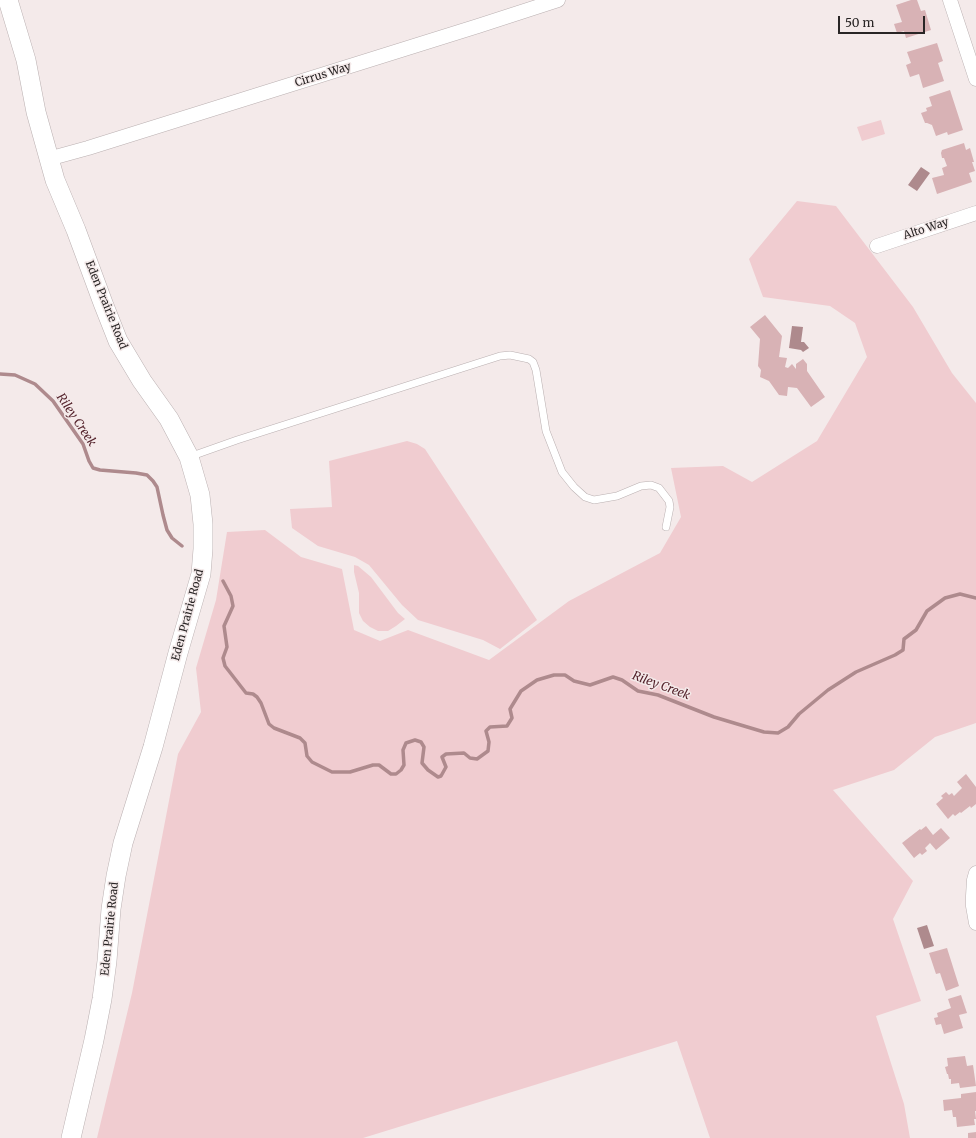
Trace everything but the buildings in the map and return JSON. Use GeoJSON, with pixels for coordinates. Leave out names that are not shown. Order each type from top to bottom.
{"type":"FeatureCollection","features":[{"type":"Feature","properties":{"kind":"street","name":"Eden Prairie Road"},"geometry":{"type":"LineString","coordinates":[[8,0],[26,60],[36,112],[48,160],[55,180],[76,230],[118,341],[142,381],[169,419],[189,457],[201,501],[203,524],[201,574],[153,747],[123,842],[112,903],[102,998],[94,1040],[71,1138]]}},
{"type":"Feature","properties":{"kind":"street","name":"Cirrus Way"},"geometry":{"type":"LineString","coordinates":[[48,160],[558,0]]}},
{"type":"Feature","properties":{"kind":"street"},"geometry":{"type":"LineString","coordinates":[[950,0],[976,79]]}},
{"type":"Feature","properties":{"kind":"street","name":"Alto Way"},"geometry":{"type":"LineString","coordinates":[[877,246],[976,213]]}},
{"type":"Feature","properties":{"kind":"street"},"geometry":{"type":"LineString","coordinates":[[976,874],[974,880],[973,906],[976,923]]}},
{"type":"Feature","properties":{"kind":"lane"},"geometry":{"type":"LineString","coordinates":[[189,457],[237,440],[500,356],[510,355],[529,359],[533,362],[536,370],[546,432],[562,472],[574,487],[585,498],[594,500],[617,496],[640,486],[651,485],[659,488],[669,501],[670,507],[666,526]]}},
{"type":"Feature","properties":{"kind":"shaded area"},"geometry":{"type":"Polygon","coordinates":[[[881,120],[885,134],[862,141],[857,127],[881,120]]]}},
{"type":"Feature","properties":{"kind":"shaded area"},"geometry":{"type":"Polygon","coordinates":[[[921,167],[930,173],[917,191],[908,185],[921,167]]]}},
{"type":"Feature","properties":{"kind":"shaded area"},"geometry":{"type":"Polygon","coordinates":[[[797,201],[836,206],[913,307],[952,373],[976,403],[976,723],[935,737],[894,770],[833,790],[913,881],[893,919],[921,1001],[876,1016],[904,1104],[910,1138],[710,1138],[677,1041],[363,1138],[97,1138],[132,993],[178,754],[201,712],[196,668],[216,600],[227,532],[265,530],[301,557],[342,569],[354,630],[380,641],[408,630],[489,660],[569,601],[660,553],[681,517],[671,468],[723,466],[752,482],[817,441],[867,357],[855,323],[830,306],[763,297],[749,259],[797,201]]]}},
{"type":"Feature","properties":{"kind":"shaded area"},"geometry":{"type":"Polygon","coordinates":[[[792,326],[803,327],[801,342],[804,342],[809,348],[803,352],[801,350],[789,348],[792,326]]]}},
{"type":"Feature","properties":{"kind":"shaded area"},"geometry":{"type":"Polygon","coordinates":[[[407,441],[417,444],[425,449],[537,620],[500,649],[483,640],[418,620],[402,605],[369,565],[355,557],[318,546],[292,528],[290,509],[332,507],[329,461],[407,441]]]}},
{"type":"Feature","properties":{"kind":"shaded area"},"geometry":{"type":"Polygon","coordinates":[[[354,565],[358,566],[371,577],[398,613],[405,619],[388,631],[378,631],[363,621],[359,613],[359,593],[354,572],[354,565]]]}},
{"type":"Feature","properties":{"kind":"shaded area"},"geometry":{"type":"Polygon","coordinates":[[[927,925],[934,946],[924,949],[917,928],[927,925]]]}},
{"type":"Feature","properties":{"kind":"waterway","name":"Riley Creek"},"geometry":{"type":"LineString","coordinates":[[0,374],[15,375],[35,384],[53,401],[83,444],[93,468],[147,475],[157,487],[167,530],[172,538],[182,546]]}},
{"type":"Feature","properties":{"kind":"waterway","name":"Riley Creek"},"geometry":{"type":"LineString","coordinates":[[223,581],[231,596],[233,606],[224,626],[227,647],[223,658],[225,666],[246,693],[253,694],[257,697],[261,703],[269,724],[274,728],[300,738],[305,743],[307,756],[312,762],[332,772],[350,772],[373,765],[379,765],[391,774],[396,774],[404,765],[403,750],[406,743],[415,740],[421,742],[424,747],[422,763],[428,770],[438,777],[441,776],[446,767],[442,757],[446,754],[464,753],[470,758],[477,759],[488,751],[489,742],[486,731],[490,727],[507,726],[512,718],[510,709],[521,691],[537,680],[554,675],[565,675],[574,681],[590,685],[613,677],[622,680],[638,691],[658,695],[714,717],[764,732],[778,733],[788,727],[799,714],[828,690],[856,672],[903,650],[904,639],[916,630],[927,611],[945,598],[960,594],[976,598]]}}]}
